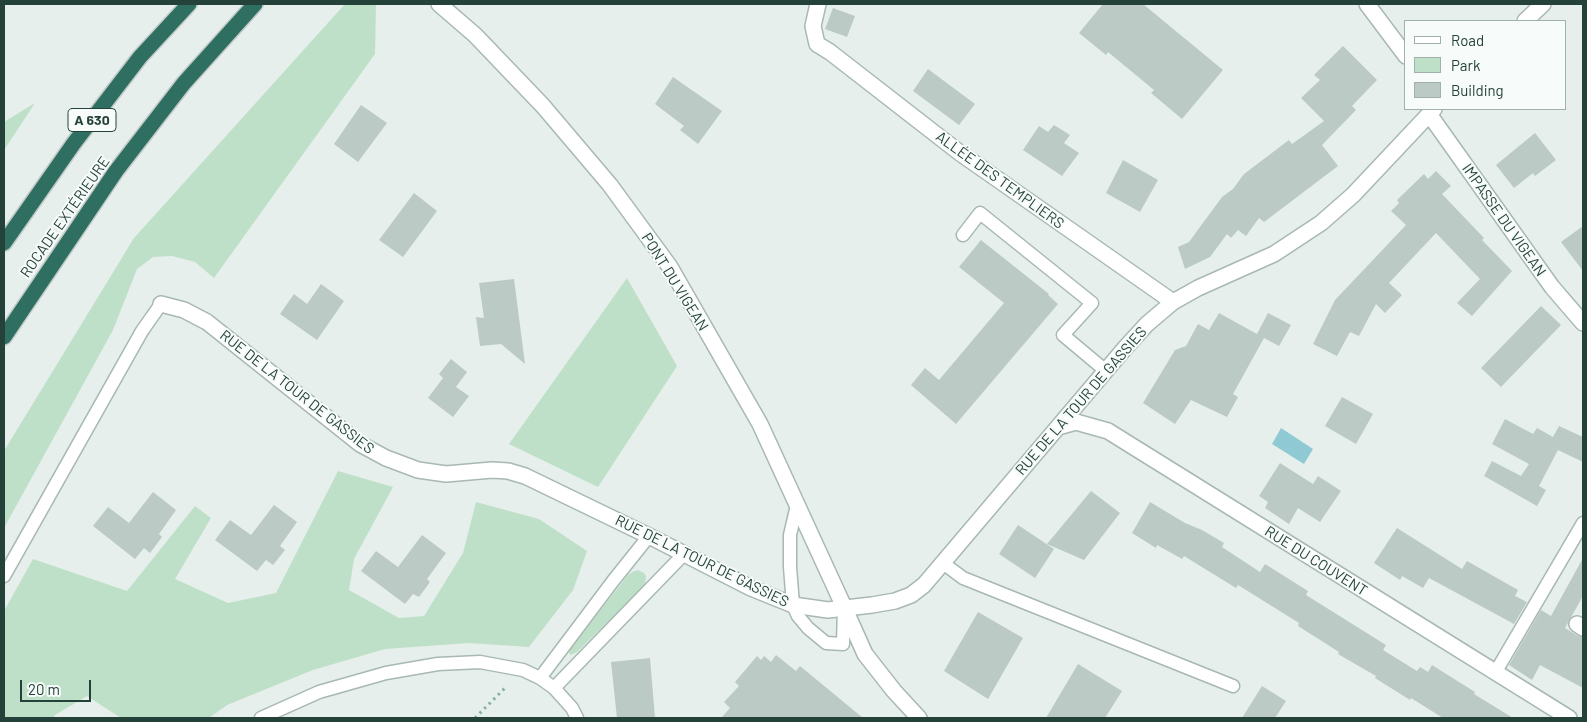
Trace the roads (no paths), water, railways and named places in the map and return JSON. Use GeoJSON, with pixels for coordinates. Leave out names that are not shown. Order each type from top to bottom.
{"type":"FeatureCollection","features":[{"type":"Feature","properties":{"kind":"highway","name":"A 630"},"geometry":{"type":"LineString","coordinates":[[4,243],[74,143],[140,57],[189,4]]}},
{"type":"Feature","properties":{"kind":"highway","name":"ROCADE EXTÉRIEURE"},"geometry":{"type":"LineString","coordinates":[[4,337],[116,172],[184,83],[255,4]]}},
{"type":"Feature","properties":{"kind":"street","name":"PONT DU VIGEAN"},"geometry":{"type":"LineString","coordinates":[[439,4],[475,36],[543,106],[610,185],[670,267],[760,424],[865,654],[894,691],[919,718]]}},
{"type":"Feature","properties":{"kind":"street","name":"ALLÉE DES TEMPLIERS"},"geometry":{"type":"LineString","coordinates":[[818,4],[813,26],[817,44],[830,52],[960,153],[1173,302]]}},
{"type":"Feature","properties":{"kind":"street"},"geometry":{"type":"LineString","coordinates":[[1367,4],[1404,53]]}},
{"type":"Feature","properties":{"kind":"street"},"geometry":{"type":"LineString","coordinates":[[1526,20],[1543,4]]}},
{"type":"Feature","properties":{"kind":"street","name":"RUE DE LA TOUR DE GASSIES"},"geometry":{"type":"LineString","coordinates":[[161,304],[184,310],[207,322],[360,444],[386,458],[418,470],[446,474],[492,470],[508,471],[525,476],[751,588],[792,605],[828,610],[895,602],[911,596],[924,585],[1147,324],[1173,302],[1198,288],[1274,254],[1321,223],[1353,195],[1431,110]]}},
{"type":"Feature","properties":{"kind":"street","name":"IMPASSE DU VIGEAN"},"geometry":{"type":"LineString","coordinates":[[1431,110],[1552,287],[1583,323]]}},
{"type":"Feature","properties":{"kind":"street","name":"RUE DU COUVENT"},"geometry":{"type":"LineString","coordinates":[[1058,428],[1076,422],[1108,431],[1569,718]]}},
{"type":"Feature","properties":{"kind":"lane"},"geometry":{"type":"LineString","coordinates":[[964,235],[980,213],[1092,303],[1063,336],[1106,371]]}},
{"type":"Feature","properties":{"kind":"lane"},"geometry":{"type":"LineString","coordinates":[[4,576],[142,331],[161,304]]}},
{"type":"Feature","properties":{"kind":"lane"},"geometry":{"type":"LineString","coordinates":[[797,505],[790,535],[792,605],[808,628],[826,643],[843,644],[844,607]]}},
{"type":"Feature","properties":{"kind":"lane"},"geometry":{"type":"LineString","coordinates":[[1495,673],[1583,523]]}},
{"type":"Feature","properties":{"kind":"lane"},"geometry":{"type":"LineString","coordinates":[[540,678],[649,536]]}},
{"type":"Feature","properties":{"kind":"lane"},"geometry":{"type":"LineString","coordinates":[[554,688],[684,554]]}},
{"type":"Feature","properties":{"kind":"lane"},"geometry":{"type":"LineString","coordinates":[[943,563],[964,578],[1233,686]]}},
{"type":"Feature","properties":{"kind":"lane"},"geometry":{"type":"LineString","coordinates":[[261,718],[319,692],[386,673],[438,664],[480,662],[523,670],[540,678],[554,688],[572,708],[577,718]]}},
{"type":"Feature","properties":{"kind":"water"},"geometry":{"type":"Polygon","coordinates":[[[1281,428],[1313,449],[1304,464],[1272,444],[1281,428]]]}}]}
